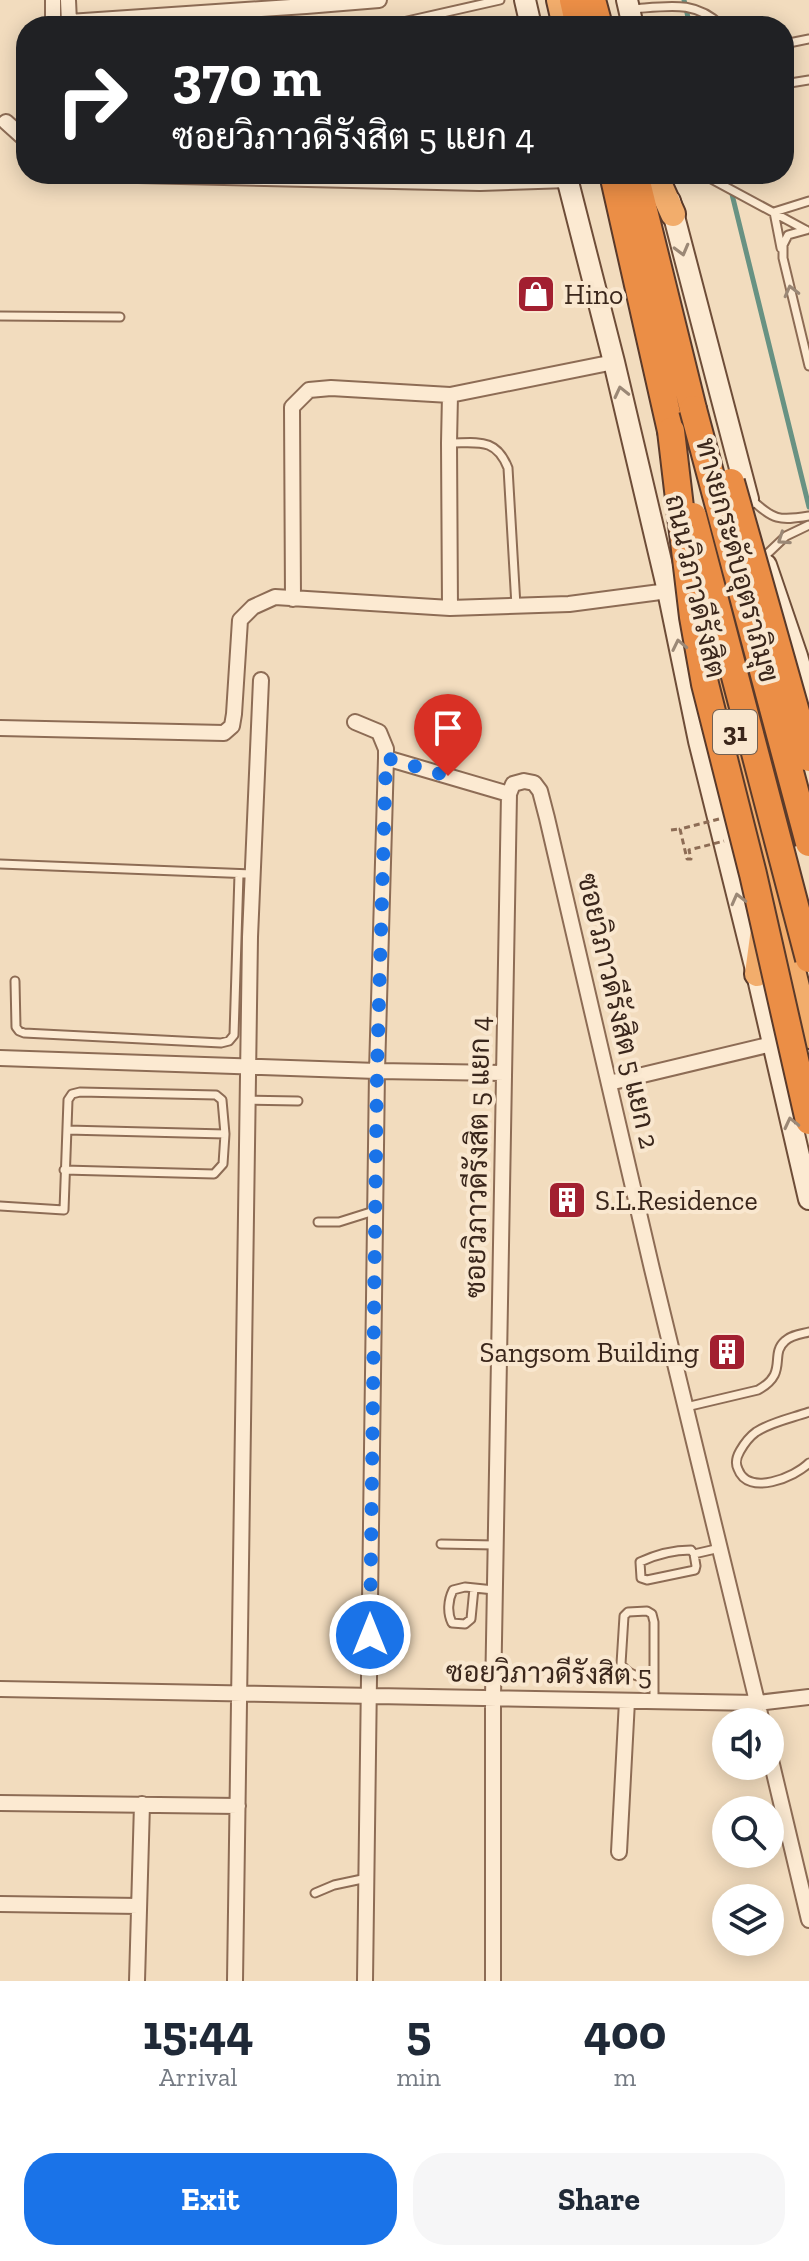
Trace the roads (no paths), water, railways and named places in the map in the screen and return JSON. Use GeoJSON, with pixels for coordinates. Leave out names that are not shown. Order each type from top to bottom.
{"type":"FeatureCollection","features":[{"type":"Feature","properties":{"kind":"highway","name":"ถนนวิภาวดีรังสิต"},"geometry":{"type":"LineString","coordinates":[[602,184],[809,1036]]}},
{"type":"Feature","properties":{"kind":"highway","name":"ทางยกระดับอุตราภิมุข"},"geometry":{"type":"LineString","coordinates":[[615,184],[671,431],[809,959]]}},
{"type":"Feature","properties":{"kind":"highway","name":"ถนนวิภาวดีรังสิต"},"geometry":{"type":"LineString","coordinates":[[640,184],[683,362],[809,821]]}},
{"type":"Feature","properties":{"kind":"highway","name":"ทางยกระดับอุตราภิมุข"},"geometry":{"type":"LineString","coordinates":[[640,184],[693,409],[809,843]]}},
{"type":"Feature","properties":{"kind":"highway"},"geometry":{"type":"LineString","coordinates":[[660,184],[673,214]]}},
{"type":"Feature","properties":{"kind":"highway"},"geometry":{"type":"LineString","coordinates":[[693,409],[722,451],[809,758]]}},
{"type":"Feature","properties":{"kind":"highway"},"geometry":{"type":"LineString","coordinates":[[671,431],[691,604],[705,684],[753,874],[809,1121]]}},
{"type":"Feature","properties":{"kind":"highway"},"geometry":{"type":"LineString","coordinates":[[757,974],[770,871]]}},
{"type":"Feature","properties":{"kind":"main road","name":"ถนนวิภาวดีรังสิต"},"geometry":{"type":"LineString","coordinates":[[569,184],[607,363],[668,591],[699,741],[809,1199]]}},
{"type":"Feature","properties":{"kind":"main road"},"geometry":{"type":"LineString","coordinates":[[666,184],[764,557],[803,654],[809,699]]}},
{"type":"Feature","properties":{"kind":"street"},"geometry":{"type":"LineString","coordinates":[[142,16],[379,0]]}},
{"type":"Feature","properties":{"kind":"street"},"geometry":{"type":"LineString","coordinates":[[6,122],[16,131]]}},
{"type":"Feature","properties":{"kind":"street"},"geometry":{"type":"LineString","coordinates":[[293,599],[292,407],[309,390],[450,395],[607,363]]}},
{"type":"Feature","properties":{"kind":"street"},"geometry":{"type":"LineString","coordinates":[[450,395],[450,608]]}},
{"type":"Feature","properties":{"kind":"street"},"geometry":{"type":"LineString","coordinates":[[0,728],[224,733],[232,726],[234,714],[240,620],[253,607],[275,597],[450,608],[569,604],[668,591]]}},
{"type":"Feature","properties":{"kind":"street"},"geometry":{"type":"LineString","coordinates":[[235,1981],[248,1066],[245,874],[261,680]]}},
{"type":"Feature","properties":{"kind":"street"},"geometry":{"type":"LineString","coordinates":[[355,722],[379,732],[386,749],[377,1071],[365,1981]]}},
{"type":"Feature","properties":{"kind":"street"},"geometry":{"type":"LineString","coordinates":[[386,758],[509,794]]}},
{"type":"Feature","properties":{"kind":"street","name":"ซอยวิภาวดีรังสิต 5 แยก 2"},"geometry":{"type":"LineString","coordinates":[[509,794],[513,784],[524,781],[534,783],[540,791],[758,1708]]}},
{"type":"Feature","properties":{"kind":"street","name":"ซอยวิภาวดีรังสิต 5 แยก 4"},"geometry":{"type":"LineString","coordinates":[[493,1981],[493,1697],[509,794]]}},
{"type":"Feature","properties":{"kind":"street"},"geometry":{"type":"LineString","coordinates":[[609,1083],[772,1044]]}},
{"type":"Feature","properties":{"kind":"street"},"geometry":{"type":"LineString","coordinates":[[0,1058],[504,1073]]}},
{"type":"Feature","properties":{"kind":"street","name":"ซอยวิภาวดีรังสิต 5"},"geometry":{"type":"LineString","coordinates":[[0,1689],[757,1703],[809,1697]]}},
{"type":"Feature","properties":{"kind":"street"},"geometry":{"type":"LineString","coordinates":[[619,1852],[627,1701]]}},
{"type":"Feature","properties":{"kind":"street"},"geometry":{"type":"LineString","coordinates":[[776,1780],[809,1920]]}},
{"type":"Feature","properties":{"kind":"street"},"geometry":{"type":"LineString","coordinates":[[0,1803],[238,1806]]}},
{"type":"Feature","properties":{"kind":"street"},"geometry":{"type":"LineString","coordinates":[[137,1981],[142,1804]]}},
{"type":"Feature","properties":{"kind":"street"},"geometry":{"type":"LineString","coordinates":[[0,1904],[139,1906]]}},
{"type":"Feature","properties":{"kind":"lane"},"geometry":{"type":"LineString","coordinates":[[429,16],[500,0]]}},
{"type":"Feature","properties":{"kind":"lane"},"geometry":{"type":"LineString","coordinates":[[630,12],[693,4],[714,16]]}},
{"type":"Feature","properties":{"kind":"lane"},"geometry":{"type":"LineString","coordinates":[[721,184],[807,231]]}},
{"type":"Feature","properties":{"kind":"lane"},"geometry":{"type":"LineString","coordinates":[[774,212],[809,201]]}},
{"type":"Feature","properties":{"kind":"lane"},"geometry":{"type":"LineString","coordinates":[[774,212],[809,366]]}},
{"type":"Feature","properties":{"kind":"lane"},"geometry":{"type":"LineString","coordinates":[[783,258],[783,245],[788,235],[807,231]]}},
{"type":"Feature","properties":{"kind":"lane"},"geometry":{"type":"LineString","coordinates":[[0,316],[120,317]]}},
{"type":"Feature","properties":{"kind":"lane"},"geometry":{"type":"LineString","coordinates":[[449,443],[487,443],[502,453],[508,468],[516,606]]}},
{"type":"Feature","properties":{"kind":"lane"},"geometry":{"type":"LineString","coordinates":[[746,495],[766,514],[778,518],[807,516]]}},
{"type":"Feature","properties":{"kind":"lane"},"geometry":{"type":"LineString","coordinates":[[764,557],[786,536],[808,526]]}},
{"type":"Feature","properties":{"kind":"lane"},"geometry":{"type":"LineString","coordinates":[[0,864],[245,874],[234,1035],[229,1041],[24,1033],[16,1027],[15,981]]}},
{"type":"Feature","properties":{"kind":"lane"},"geometry":{"type":"LineString","coordinates":[[0,1206],[64,1210],[64,1170],[68,1100],[72,1094],[216,1095],[222,1100],[225,1134],[223,1164],[214,1174],[64,1170]]}},
{"type":"Feature","properties":{"kind":"lane"},"geometry":{"type":"LineString","coordinates":[[247,1100],[298,1101]]}},
{"type":"Feature","properties":{"kind":"lane"},"geometry":{"type":"LineString","coordinates":[[67,1130],[225,1134]]}},
{"type":"Feature","properties":{"kind":"lane"},"geometry":{"type":"LineString","coordinates":[[318,1222],[339,1222],[375,1210]]}},
{"type":"Feature","properties":{"kind":"lane"},"geometry":{"type":"LineString","coordinates":[[686,1407],[758,1390],[768,1384],[774,1379],[781,1344],[787,1338],[809,1332]]}},
{"type":"Feature","properties":{"kind":"lane"},"geometry":{"type":"LineString","coordinates":[[809,1412],[757,1431],[746,1441],[737,1456],[736,1465],[741,1475],[749,1481],[760,1483],[798,1474],[809,1463]]}},
{"type":"Feature","properties":{"kind":"lane"},"geometry":{"type":"LineString","coordinates":[[441,1544],[496,1545]]}},
{"type":"Feature","properties":{"kind":"lane"},"geometry":{"type":"LineString","coordinates":[[694,1554],[720,1548]]}},
{"type":"Feature","properties":{"kind":"lane"},"geometry":{"type":"LineString","coordinates":[[688,1549],[694,1554],[695,1570],[647,1580],[641,1578],[640,1562],[646,1559],[688,1549]]}},
{"type":"Feature","properties":{"kind":"lane"},"geometry":{"type":"LineString","coordinates":[[474,1588],[471,1619],[465,1624],[452,1623],[449,1612],[453,1590],[474,1588],[495,1590]]}},
{"type":"Feature","properties":{"kind":"lane"},"geometry":{"type":"LineString","coordinates":[[654,1680],[634,1675],[621,1664],[624,1616],[628,1612],[647,1611],[652,1614],[654,1622],[654,1680],[654,1701]]}},
{"type":"Feature","properties":{"kind":"lane"},"geometry":{"type":"LineString","coordinates":[[315,1893],[342,1882],[367,1878]]}},
{"type":"Feature","properties":{"kind":"waterway"},"geometry":{"type":"LineString","coordinates":[[684,0],[688,16]]}},
{"type":"Feature","properties":{"kind":"waterway"},"geometry":{"type":"LineString","coordinates":[[729,184],[809,507]]}},
{"type":"Feature","properties":{"kind":"place","name":"Hino"},"geometry":{"type":"Point","coordinates":[536,294]}},
{"type":"Feature","properties":{"kind":"place","name":"S.L.Residence"},"geometry":{"type":"Point","coordinates":[567,1200]}},
{"type":"Feature","properties":{"kind":"place","name":"Sangsom Building"},"geometry":{"type":"Point","coordinates":[727,1352]}}]}
